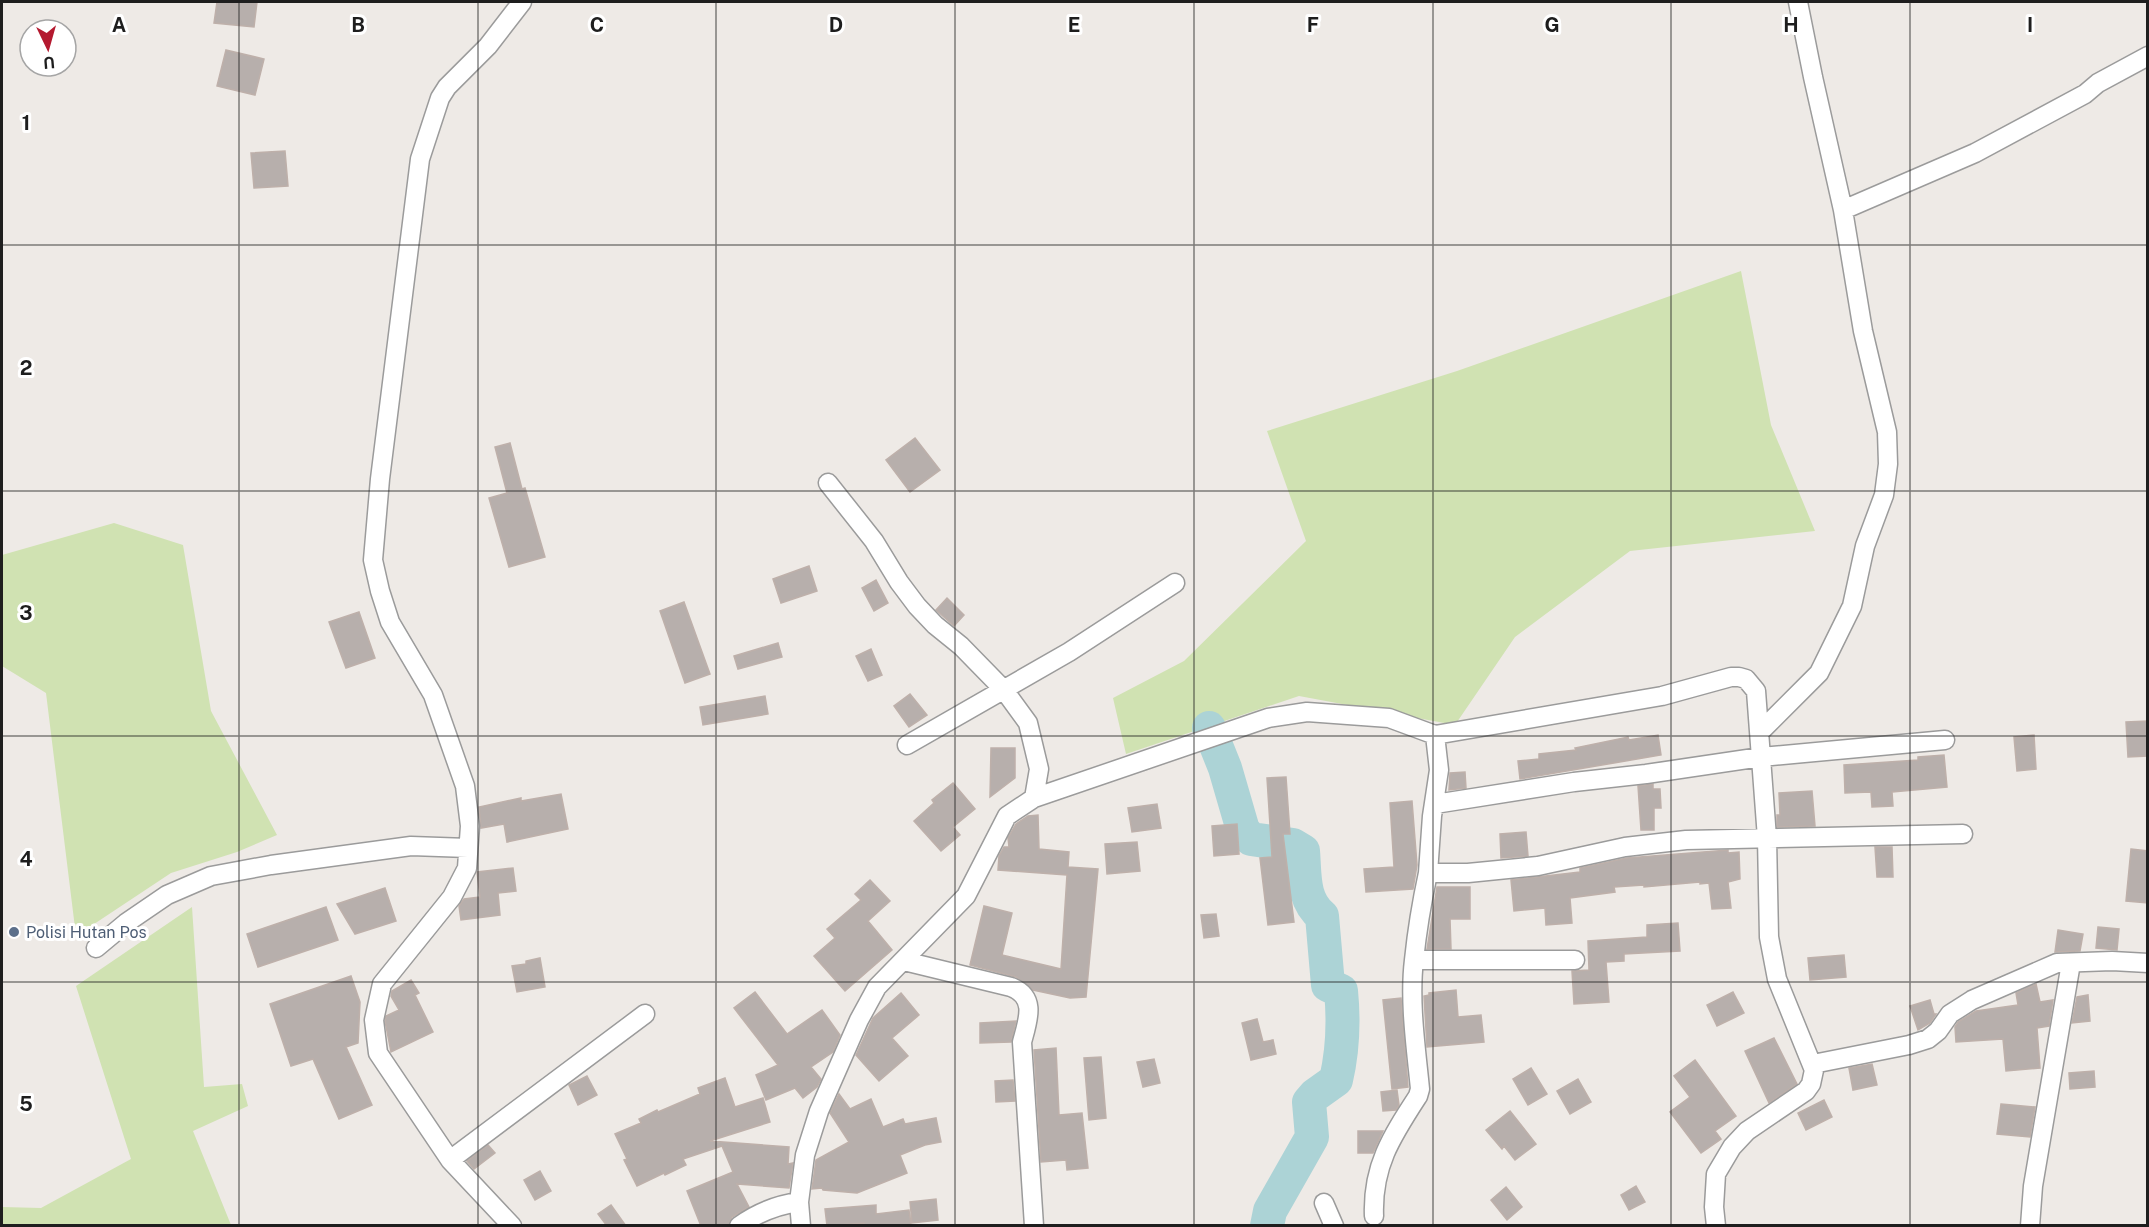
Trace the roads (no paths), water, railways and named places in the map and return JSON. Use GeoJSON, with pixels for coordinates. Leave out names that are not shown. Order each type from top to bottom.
{"type":"FeatureCollection","features":[{"type":"Feature","properties":{"kind":"street"},"geometry":{"type":"LineString","coordinates":[[512,1226],[450,1160],[378,1053],[374,1020],[382,984],[452,897],[467,868],[470,826],[465,786],[433,695],[390,622],[373,560],[380,479],[420,159],[440,98],[447,87],[489,46],[522,2]]}},
{"type":"Feature","properties":{"kind":"street"},"geometry":{"type":"LineString","coordinates":[[1760,732],[1820,673],[1851,606],[1864,546],[1884,495],[1888,464],[1887,432],[1863,331],[1843,210],[1798,2]]}},
{"type":"Feature","properties":{"kind":"street"},"geometry":{"type":"LineString","coordinates":[[1843,210],[1975,153],[2085,94],[2098,83],[2148,56]]}},
{"type":"Feature","properties":{"kind":"street"},"geometry":{"type":"LineString","coordinates":[[828,483],[874,541],[917,606],[935,625],[962,646],[1004,690],[1028,723],[1039,769],[1034,798]]}},
{"type":"Feature","properties":{"kind":"street"},"geometry":{"type":"LineString","coordinates":[[907,745],[1069,652],[1175,583]]}},
{"type":"Feature","properties":{"kind":"street"},"geometry":{"type":"LineString","coordinates":[[801,1226],[799,1202],[805,1155],[819,1111],[850,1040],[877,987],[966,896],[1007,816],[1034,798],[1268,718],[1307,712],[1389,718],[1435,735],[1662,696],[1739,676],[1746,679],[1756,691],[1767,838],[1769,937],[1777,979],[1813,1064],[1813,1077],[1806,1091],[1747,1131],[1732,1147],[1716,1174],[1714,1207],[1716,1226]]}},
{"type":"Feature","properties":{"kind":"street"},"geometry":{"type":"LineString","coordinates":[[1374,1216],[1374,1202],[1382,1162],[1389,1142],[1418,1096],[1420,1089],[1415,1039],[1414,960],[1428,873],[1439,770],[1435,735]]}},
{"type":"Feature","properties":{"kind":"street"},"geometry":{"type":"LineString","coordinates":[[1435,804],[1574,782],[1761,757],[1945,740]]}},
{"type":"Feature","properties":{"kind":"street"},"geometry":{"type":"LineString","coordinates":[[1428,873],[1468,873],[1538,866],[1625,847],[1686,840],[1963,834]]}},
{"type":"Feature","properties":{"kind":"street"},"geometry":{"type":"LineString","coordinates":[[96,948],[126,923],[167,895],[211,876],[271,865],[411,846],[468,848]]}},
{"type":"Feature","properties":{"kind":"street"},"geometry":{"type":"LineString","coordinates":[[1414,960],[1575,960]]}},
{"type":"Feature","properties":{"kind":"street"},"geometry":{"type":"LineString","coordinates":[[1813,1064],[1909,1045],[1928,1039],[1938,1031],[1950,1014],[1972,1000],[2057,963],[2112,960],[2148,963]]}},
{"type":"Feature","properties":{"kind":"street"},"geometry":{"type":"LineString","coordinates":[[904,961],[1011,987],[1026,996],[1028,1014],[1022,1042],[1034,1226]]}},
{"type":"Feature","properties":{"kind":"street"},"geometry":{"type":"LineString","coordinates":[[2030,1226],[2033,1186],[2071,963]]}},
{"type":"Feature","properties":{"kind":"street"},"geometry":{"type":"LineString","coordinates":[[450,1160],[645,1014]]}},
{"type":"Feature","properties":{"kind":"street"},"geometry":{"type":"LineString","coordinates":[[739,1226],[754,1215],[783,1204],[799,1202]]}},
{"type":"Feature","properties":{"kind":"street"},"geometry":{"type":"LineString","coordinates":[[1324,1203],[1334,1226]]}},
{"type":"Feature","properties":{"kind":"waterway"},"geometry":{"type":"LineString","coordinates":[[1209,728],[1225,768],[1243,830],[1251,839],[1293,845],[1303,851],[1308,894],[1316,910],[1322,916],[1328,985],[1341,991],[1342,1036],[1336,1080],[1309,1102],[1312,1137],[1270,1211],[1267,1226]]}},
{"type":"Feature","properties":{"kind":"place","name":"Polisi Hutan Pos"},"geometry":{"type":"Point","coordinates":[14,932]}}]}
